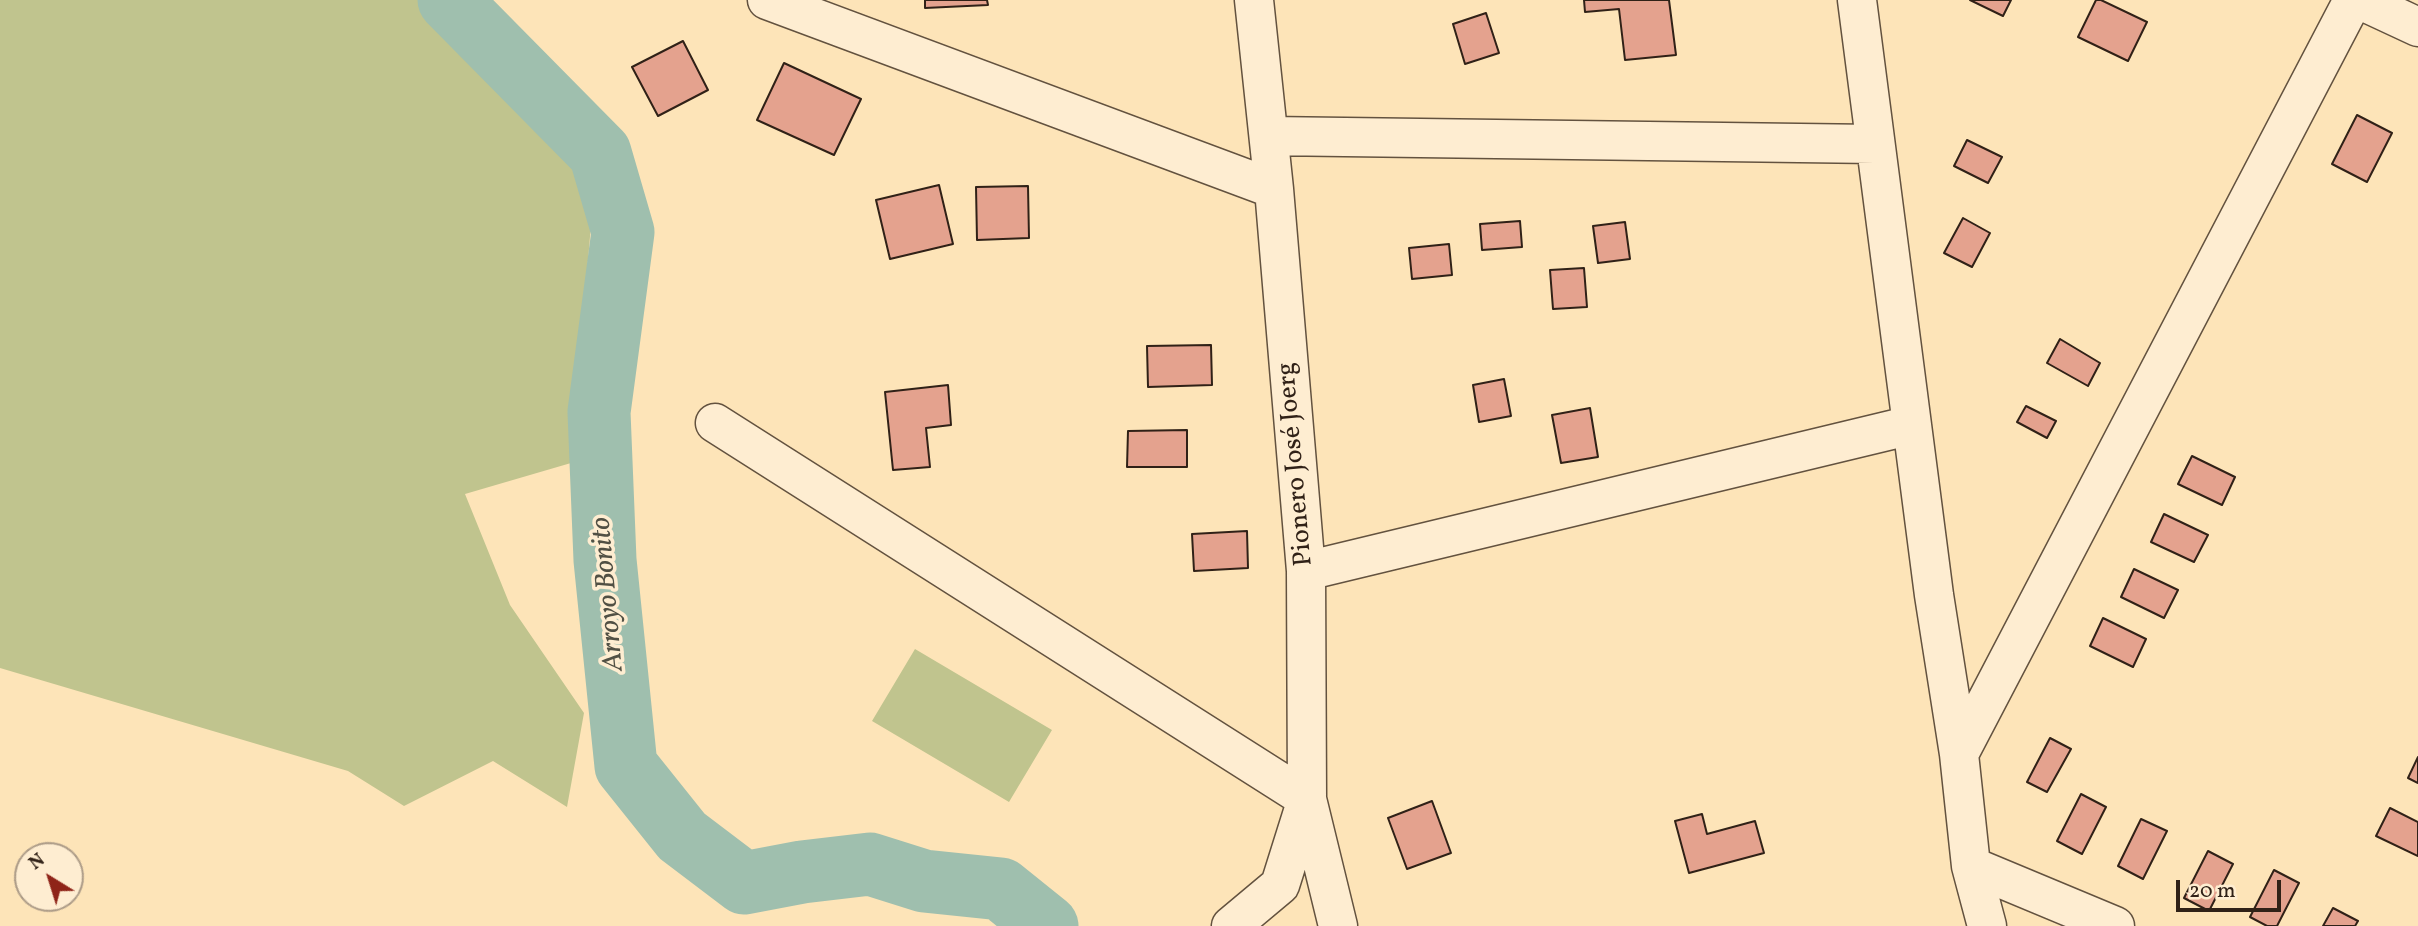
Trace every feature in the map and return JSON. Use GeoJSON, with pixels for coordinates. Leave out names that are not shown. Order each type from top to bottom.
{"type":"FeatureCollection","features":[{"type":"Feature","properties":{"kind":"street"},"geometry":{"type":"LineString","coordinates":[[766,0],[1274,189]]}},
{"type":"Feature","properties":{"kind":"street","name":"Pionero José Joerg"},"geometry":{"type":"LineString","coordinates":[[1254,0],[1274,189],[1306,571],[1307,799],[1338,926]]}},
{"type":"Feature","properties":{"kind":"street"},"geometry":{"type":"LineString","coordinates":[[1857,0],[1934,595],[1959,754],[1971,866],[1987,926]]}},
{"type":"Feature","properties":{"kind":"street"},"geometry":{"type":"LineString","coordinates":[[1959,754],[2353,0]]}},
{"type":"Feature","properties":{"kind":"street"},"geometry":{"type":"LineString","coordinates":[[2360,0],[2418,27]]}},
{"type":"Feature","properties":{"kind":"street"},"geometry":{"type":"LineString","coordinates":[[1269,136],[1875,144]]}},
{"type":"Feature","properties":{"kind":"street"},"geometry":{"type":"LineString","coordinates":[[715,423],[1307,799],[1280,885],[1231,926]]}},
{"type":"Feature","properties":{"kind":"street"},"geometry":{"type":"LineString","coordinates":[[1306,571],[1912,425]]}},
{"type":"Feature","properties":{"kind":"street"},"geometry":{"type":"LineString","coordinates":[[1971,866],[2115,926]]}},
{"type":"Feature","properties":{"kind":"green space"},"geometry":{"type":"Polygon","coordinates":[[[0,0],[423,0],[522,84],[594,189],[571,463],[465,494],[510,605],[584,713],[567,807],[493,761],[404,806],[348,771],[0,668],[0,0]]]}},
{"type":"Feature","properties":{"kind":"green space"},"geometry":{"type":"Polygon","coordinates":[[[915,649],[1052,730],[1009,802],[872,721],[915,649]]]}},
{"type":"Feature","properties":{"kind":"building"},"geometry":{"type":"Polygon","coordinates":[[[925,0],[987,0],[988,5],[925,8],[925,0]]]}},
{"type":"Feature","properties":{"kind":"building"},"geometry":{"type":"Polygon","coordinates":[[[1584,0],[1669,0],[1676,55],[1625,60],[1619,9],[1585,12],[1584,0]]]}},
{"type":"Feature","properties":{"kind":"building"},"geometry":{"type":"Polygon","coordinates":[[[1970,0],[2011,0],[2003,16],[1970,0]]]}},
{"type":"Feature","properties":{"kind":"building"},"geometry":{"type":"Polygon","coordinates":[[[2096,0],[2147,22],[2128,61],[2078,37],[2096,0]]]}},
{"type":"Feature","properties":{"kind":"building"},"geometry":{"type":"Polygon","coordinates":[[[1486,13],[1499,53],[1465,64],[1453,24],[1486,13]]]}},
{"type":"Feature","properties":{"kind":"building"},"geometry":{"type":"Polygon","coordinates":[[[683,41],[708,90],[658,116],[632,67],[683,41]]]}},
{"type":"Feature","properties":{"kind":"building"},"geometry":{"type":"Polygon","coordinates":[[[784,63],[861,99],[834,155],[757,120],[784,63]]]}},
{"type":"Feature","properties":{"kind":"building"},"geometry":{"type":"Polygon","coordinates":[[[2357,115],[2392,133],[2367,182],[2332,164],[2357,115]]]}},
{"type":"Feature","properties":{"kind":"building"},"geometry":{"type":"Polygon","coordinates":[[[1967,140],[2002,157],[1988,183],[1954,166],[1967,140]]]}},
{"type":"Feature","properties":{"kind":"building"},"geometry":{"type":"Polygon","coordinates":[[[939,185],[953,244],[890,259],[876,200],[939,185]]]}},
{"type":"Feature","properties":{"kind":"building"},"geometry":{"type":"Polygon","coordinates":[[[1028,186],[1029,238],[977,240],[976,187],[1028,186]]]}},
{"type":"Feature","properties":{"kind":"building"},"geometry":{"type":"Polygon","coordinates":[[[1963,218],[1990,233],[1972,267],[1944,253],[1963,218]]]}},
{"type":"Feature","properties":{"kind":"building"},"geometry":{"type":"Polygon","coordinates":[[[1520,221],[1522,247],[1482,250],[1480,224],[1520,221]]]}},
{"type":"Feature","properties":{"kind":"building"},"geometry":{"type":"Polygon","coordinates":[[[1625,222],[1630,259],[1598,263],[1593,226],[1625,222]]]}},
{"type":"Feature","properties":{"kind":"building"},"geometry":{"type":"Polygon","coordinates":[[[1449,244],[1452,275],[1412,279],[1409,248],[1449,244]]]}},
{"type":"Feature","properties":{"kind":"building"},"geometry":{"type":"Polygon","coordinates":[[[1584,268],[1587,307],[1553,309],[1550,270],[1584,268]]]}},
{"type":"Feature","properties":{"kind":"building"},"geometry":{"type":"Polygon","coordinates":[[[2060,339],[2100,363],[2088,386],[2047,363],[2060,339]]]}},
{"type":"Feature","properties":{"kind":"building"},"geometry":{"type":"Polygon","coordinates":[[[1211,345],[1212,385],[1148,387],[1147,346],[1211,345]]]}},
{"type":"Feature","properties":{"kind":"building"},"geometry":{"type":"Polygon","coordinates":[[[1504,379],[1511,416],[1479,422],[1473,385],[1504,379]]]}},
{"type":"Feature","properties":{"kind":"building"},"geometry":{"type":"Polygon","coordinates":[[[948,385],[951,425],[926,428],[930,467],[893,470],[885,392],[948,385]]]}},
{"type":"Feature","properties":{"kind":"building"},"geometry":{"type":"Polygon","coordinates":[[[2026,406],[2056,421],[2047,438],[2017,422],[2026,406]]]}},
{"type":"Feature","properties":{"kind":"building"},"geometry":{"type":"Polygon","coordinates":[[[1590,408],[1598,457],[1561,463],[1552,415],[1590,408]]]}},
{"type":"Feature","properties":{"kind":"building"},"geometry":{"type":"Polygon","coordinates":[[[1187,430],[1187,467],[1127,467],[1128,431],[1187,430]]]}},
{"type":"Feature","properties":{"kind":"building"},"geometry":{"type":"Polygon","coordinates":[[[2192,456],[2235,477],[2222,505],[2178,484],[2192,456]]]}},
{"type":"Feature","properties":{"kind":"building"},"geometry":{"type":"Polygon","coordinates":[[[2164,514],[2208,535],[2194,562],[2151,542],[2164,514]]]}},
{"type":"Feature","properties":{"kind":"building"},"geometry":{"type":"Polygon","coordinates":[[[1247,531],[1248,568],[1194,571],[1192,534],[1247,531]]]}},
{"type":"Feature","properties":{"kind":"building"},"geometry":{"type":"Polygon","coordinates":[[[2134,569],[2178,590],[2164,618],[2121,597],[2134,569]]]}},
{"type":"Feature","properties":{"kind":"building"},"geometry":{"type":"Polygon","coordinates":[[[2103,618],[2146,639],[2133,667],[2090,646],[2103,618]]]}},
{"type":"Feature","properties":{"kind":"building"},"geometry":{"type":"Polygon","coordinates":[[[2050,738],[2071,749],[2047,792],[2027,782],[2050,738]]]}},
{"type":"Feature","properties":{"kind":"building"},"geometry":{"type":"Polygon","coordinates":[[[2418,757],[2418,783],[2408,778],[2418,757]]]}},
{"type":"Feature","properties":{"kind":"building"},"geometry":{"type":"Polygon","coordinates":[[[2081,794],[2106,807],[2082,854],[2057,841],[2081,794]]]}},
{"type":"Feature","properties":{"kind":"building"},"geometry":{"type":"Polygon","coordinates":[[[1432,801],[1451,853],[1407,869],[1388,818],[1432,801]]]}},
{"type":"Feature","properties":{"kind":"building"},"geometry":{"type":"Polygon","coordinates":[[[2390,808],[2418,822],[2418,856],[2376,836],[2390,808]]]}},
{"type":"Feature","properties":{"kind":"building"},"geometry":{"type":"Polygon","coordinates":[[[1702,814],[1707,834],[1755,821],[1764,853],[1689,873],[1675,821],[1702,814]]]}},
{"type":"Feature","properties":{"kind":"building"},"geometry":{"type":"Polygon","coordinates":[[[2141,819],[2167,831],[2143,879],[2118,866],[2141,819]]]}},
{"type":"Feature","properties":{"kind":"building"},"geometry":{"type":"Polygon","coordinates":[[[2208,851],[2233,864],[2209,911],[2184,898],[2208,851]]]}},
{"type":"Feature","properties":{"kind":"building"},"geometry":{"type":"Polygon","coordinates":[[[2274,870],[2299,883],[2277,926],[2267,926],[2250,917],[2274,870]]]}},
{"type":"Feature","properties":{"kind":"building"},"geometry":{"type":"Polygon","coordinates":[[[2333,908],[2358,921],[2355,926],[2323,926],[2333,908]]]}},
{"type":"Feature","properties":{"kind":"waterway","name":"Arroyo Bonito"},"geometry":{"type":"LineString","coordinates":[[449,0],[600,153],[623,232],[599,412],[605,560],[626,766],[682,836],[744,883],[802,872],[870,864],[924,881],[1001,889],[1047,926]]}}]}
